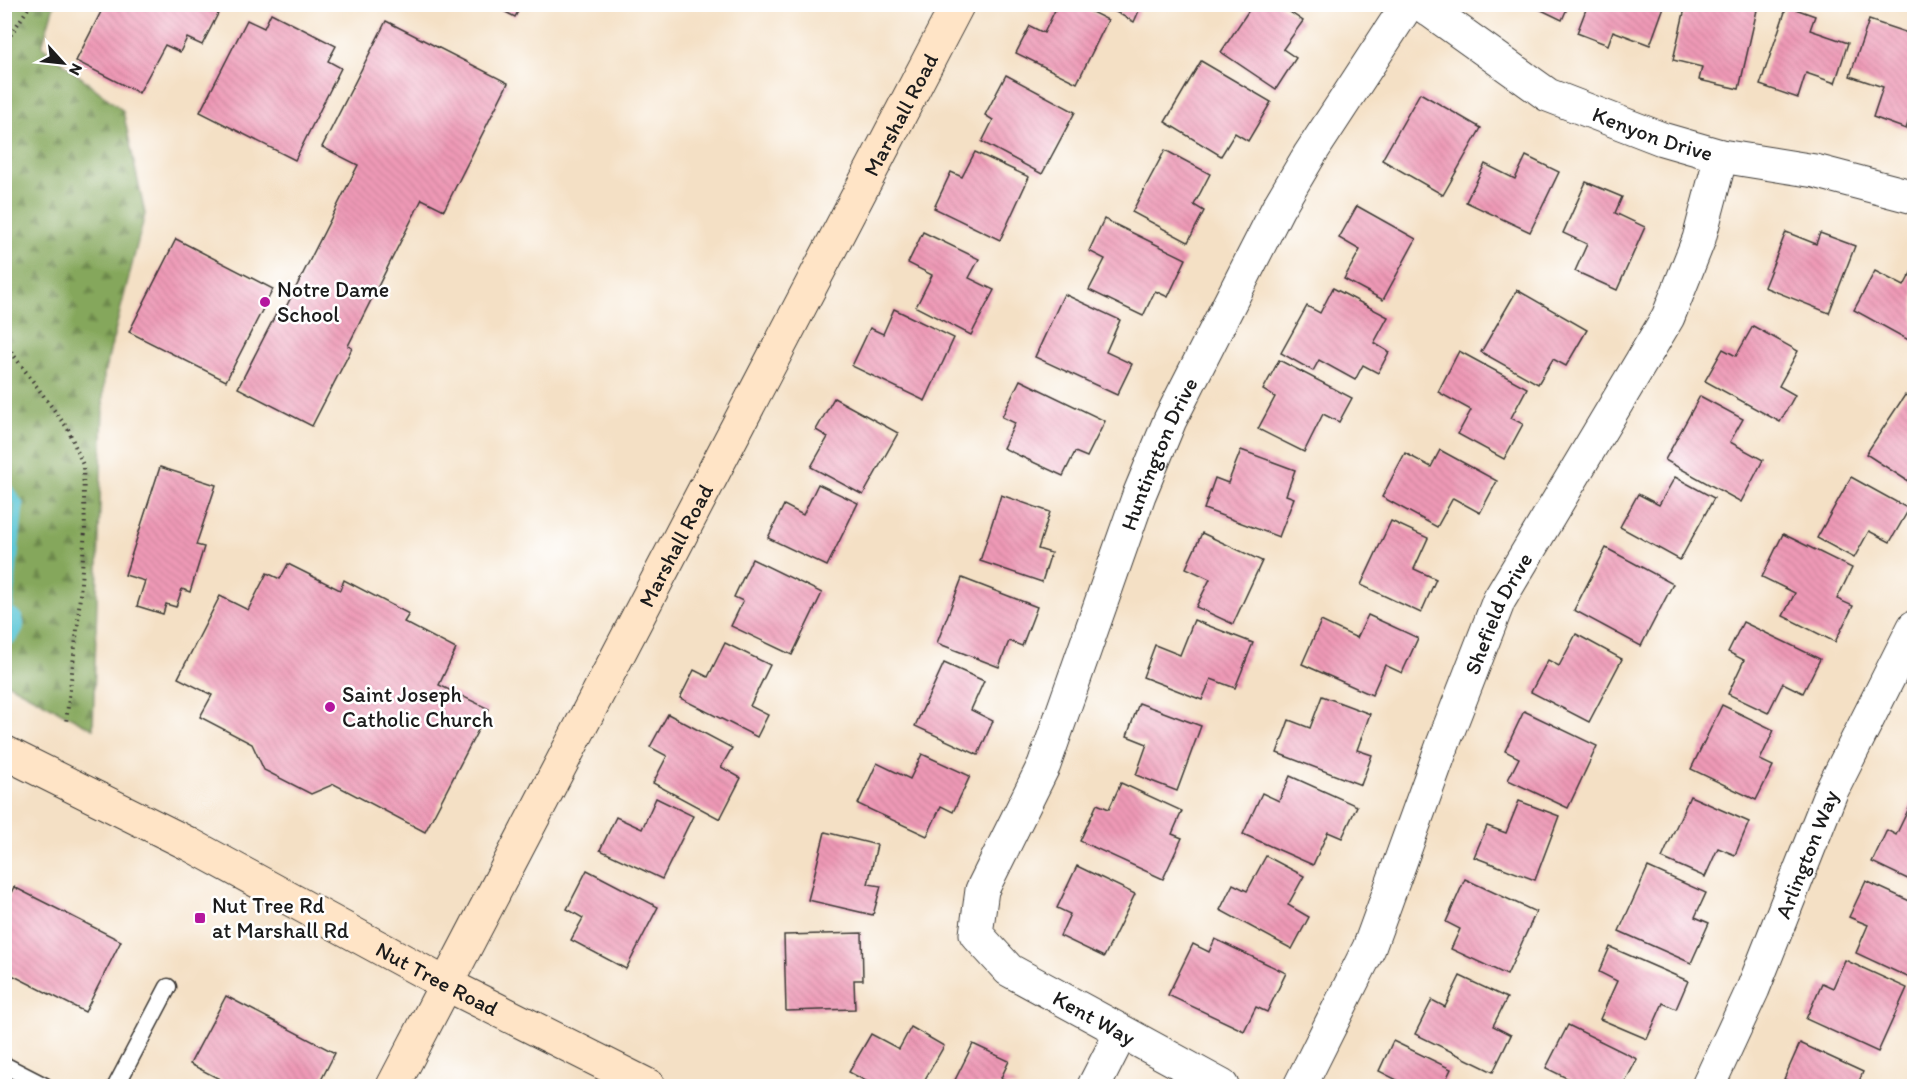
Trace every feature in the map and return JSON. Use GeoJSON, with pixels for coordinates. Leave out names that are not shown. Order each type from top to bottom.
{"type":"FeatureCollection","features":[{"type":"Feature","properties":{"kind":"street","name":"Marshall Road"},"geometry":{"type":"LineString","coordinates":[[393,1086],[958,4]]}},
{"type":"Feature","properties":{"kind":"street","name":"Huntington Drive"},"geometry":{"type":"LineString","coordinates":[[976,934],[982,890],[1044,765],[1139,495],[1170,420],[1278,208],[1310,153],[1408,4]]}},
{"type":"Feature","properties":{"kind":"street","name":"Kenyon Drive"},"geometry":{"type":"LineString","coordinates":[[1421,4],[1548,95],[1662,139],[1721,156],[1815,171],[1914,197]]}},
{"type":"Feature","properties":{"kind":"street","name":"Shefield Drive"},"geometry":{"type":"LineString","coordinates":[[1300,1086],[1369,948],[1443,744],[1499,600],[1668,317],[1699,239],[1721,156]]}},
{"type":"Feature","properties":{"kind":"street","name":"Arlington Way"},"geometry":{"type":"LineString","coordinates":[[1708,1086],[1753,988],[1831,792],[1914,627]]}},
{"type":"Feature","properties":{"kind":"street","name":"Nut Tree Road"},"geometry":{"type":"LineString","coordinates":[[8,754],[189,844],[446,984],[649,1086]]}},
{"type":"Feature","properties":{"kind":"street","name":"Kent Way"},"geometry":{"type":"LineString","coordinates":[[976,934],[1009,970],[1222,1086]]}},
{"type":"Feature","properties":{"kind":"street"},"geometry":{"type":"LineString","coordinates":[[1094,1086],[1121,1033]]}},
{"type":"Feature","properties":{"kind":"lane"},"geometry":{"type":"LineString","coordinates":[[116,1086],[168,987]]}},
{"type":"Feature","properties":{"kind":"lane"},"geometry":{"type":"LineString","coordinates":[[4,1065],[45,1086]]}},
{"type":"Feature","properties":{"kind":"path"},"geometry":{"type":"LineString","coordinates":[[4,45],[30,4]]}},
{"type":"Feature","properties":{"kind":"path"},"geometry":{"type":"LineString","coordinates":[[4,342],[68,429],[83,465],[85,530],[78,621],[66,723]]}},
{"type":"Feature","properties":{"kind":"green space"},"geometry":{"type":"Polygon","coordinates":[[[4,5],[54,5],[42,46],[123,111],[145,214],[104,374],[93,729],[5,682],[4,5]]]}},
{"type":"Feature","properties":{"kind":"building"},"geometry":{"type":"Polygon","coordinates":[[[105,4],[223,4],[202,45],[187,38],[180,52],[165,45],[139,93],[76,61],[105,4]]]}},
{"type":"Feature","properties":{"kind":"building"},"geometry":{"type":"Polygon","coordinates":[[[490,4],[522,4],[515,17],[490,4]]]}},
{"type":"Feature","properties":{"kind":"building"},"geometry":{"type":"Polygon","coordinates":[[[1058,4],[1076,4],[1108,20],[1077,83],[1016,53],[1030,26],[1044,33],[1058,4]]]}},
{"type":"Feature","properties":{"kind":"building"},"geometry":{"type":"Polygon","coordinates":[[[1101,4],[1142,4],[1134,22],[1101,4]]]}},
{"type":"Feature","properties":{"kind":"building"},"geometry":{"type":"Polygon","coordinates":[[[1253,4],[1278,4],[1303,21],[1283,49],[1296,58],[1276,89],[1221,52],[1253,4]]]}},
{"type":"Feature","properties":{"kind":"building"},"geometry":{"type":"Polygon","coordinates":[[[1529,4],[1569,4],[1562,20],[1529,4]]]}},
{"type":"Feature","properties":{"kind":"building"},"geometry":{"type":"Polygon","coordinates":[[[1588,4],[1665,4],[1650,45],[1613,31],[1608,45],[1577,33],[1588,4]]]}},
{"type":"Feature","properties":{"kind":"building"},"geometry":{"type":"Polygon","coordinates":[[[1686,4],[1734,4],[1757,10],[1739,89],[1699,80],[1702,67],[1673,60],[1686,4]]]}},
{"type":"Feature","properties":{"kind":"building"},"geometry":{"type":"Polygon","coordinates":[[[1787,6],[1815,16],[1810,30],[1848,43],[1835,83],[1806,73],[1798,98],[1760,85],[1787,6]]]}},
{"type":"Feature","properties":{"kind":"building"},"geometry":{"type":"Polygon","coordinates":[[[271,13],[336,46],[328,61],[341,68],[295,160],[200,112],[247,20],[264,28],[271,13]]]}},
{"type":"Feature","properties":{"kind":"building"},"geometry":{"type":"Polygon","coordinates":[[[1869,20],[1914,35],[1914,105],[1906,129],[1873,117],[1883,87],[1850,76],[1869,20]]]}},
{"type":"Feature","properties":{"kind":"building"},"geometry":{"type":"Polygon","coordinates":[[[386,21],[508,83],[444,210],[422,199],[348,346],[352,348],[312,426],[238,388],[278,310],[283,313],[358,165],[322,147],[386,21]]]}},
{"type":"Feature","properties":{"kind":"building"},"geometry":{"type":"Polygon","coordinates":[[[1201,61],[1271,102],[1248,141],[1235,133],[1221,156],[1165,122],[1201,61]]]}},
{"type":"Feature","properties":{"kind":"building"},"geometry":{"type":"Polygon","coordinates":[[[1006,75],[1075,112],[1042,174],[982,142],[993,120],[985,115],[1006,75]]]}},
{"type":"Feature","properties":{"kind":"building"},"geometry":{"type":"Polygon","coordinates":[[[1420,93],[1481,128],[1443,195],[1382,160],[1420,93]]]}},
{"type":"Feature","properties":{"kind":"building"},"geometry":{"type":"Polygon","coordinates":[[[1165,150],[1210,174],[1194,205],[1204,211],[1188,242],[1132,212],[1165,150]]]}},
{"type":"Feature","properties":{"kind":"building"},"geometry":{"type":"Polygon","coordinates":[[[975,152],[1029,177],[1000,240],[934,208],[951,172],[962,177],[975,152]]]}},
{"type":"Feature","properties":{"kind":"building"},"geometry":{"type":"Polygon","coordinates":[[[1526,156],[1559,172],[1530,232],[1466,202],[1485,164],[1515,179],[1526,156]]]}},
{"type":"Feature","properties":{"kind":"building"},"geometry":{"type":"Polygon","coordinates":[[[1586,182],[1622,197],[1615,213],[1645,227],[1617,290],[1575,271],[1587,244],[1563,233],[1586,182]]]}},
{"type":"Feature","properties":{"kind":"building"},"geometry":{"type":"Polygon","coordinates":[[[1357,206],[1416,239],[1383,300],[1344,279],[1360,250],[1339,238],[1357,206]]]}},
{"type":"Feature","properties":{"kind":"building"},"geometry":{"type":"Polygon","coordinates":[[[1104,219],[1186,259],[1168,297],[1155,291],[1143,316],[1089,290],[1105,259],[1089,251],[1104,219]]]}},
{"type":"Feature","properties":{"kind":"building"},"geometry":{"type":"Polygon","coordinates":[[[923,232],[979,259],[969,278],[994,290],[971,335],[916,307],[932,275],[908,263],[923,232]]]}},
{"type":"Feature","properties":{"kind":"building"},"geometry":{"type":"Polygon","coordinates":[[[1786,232],[1816,244],[1820,233],[1855,246],[1829,313],[1764,287],[1786,232]]]}},
{"type":"Feature","properties":{"kind":"building"},"geometry":{"type":"Polygon","coordinates":[[[176,239],[273,289],[226,381],[129,332],[176,239]]]}},
{"type":"Feature","properties":{"kind":"building"},"geometry":{"type":"Polygon","coordinates":[[[1914,267],[1914,343],[1854,310],[1875,271],[1904,286],[1914,267]]]}},
{"type":"Feature","properties":{"kind":"building"},"geometry":{"type":"Polygon","coordinates":[[[1333,288],[1388,317],[1374,343],[1389,352],[1378,373],[1363,365],[1355,380],[1319,360],[1313,371],[1281,353],[1307,306],[1320,313],[1333,288]]]}},
{"type":"Feature","properties":{"kind":"building"},"geometry":{"type":"Polygon","coordinates":[[[1517,290],[1587,330],[1566,366],[1553,359],[1538,384],[1481,352],[1517,290]]]}},
{"type":"Feature","properties":{"kind":"building"},"geometry":{"type":"Polygon","coordinates":[[[1064,294],[1120,320],[1106,352],[1132,364],[1117,395],[1035,357],[1064,294]]]}},
{"type":"Feature","properties":{"kind":"building"},"geometry":{"type":"Polygon","coordinates":[[[894,309],[954,338],[925,401],[852,366],[870,328],[883,334],[894,309]]]}},
{"type":"Feature","properties":{"kind":"building"},"geometry":{"type":"Polygon","coordinates":[[[1753,326],[1798,351],[1779,386],[1795,395],[1780,422],[1705,381],[1723,349],[1736,356],[1753,326]]]}},
{"type":"Feature","properties":{"kind":"building"},"geometry":{"type":"Polygon","coordinates":[[[1459,351],[1527,388],[1511,418],[1523,424],[1504,459],[1458,434],[1471,410],[1438,392],[1459,351]]]}},
{"type":"Feature","properties":{"kind":"building"},"geometry":{"type":"Polygon","coordinates":[[[1279,360],[1352,398],[1339,422],[1323,414],[1304,452],[1258,429],[1275,397],[1263,390],[1279,360]]]}},
{"type":"Feature","properties":{"kind":"building"},"geometry":{"type":"Polygon","coordinates":[[[1020,380],[1105,421],[1087,457],[1075,452],[1063,476],[1003,448],[1015,423],[1002,417],[1020,380]]]}},
{"type":"Feature","properties":{"kind":"building"},"geometry":{"type":"Polygon","coordinates":[[[1905,395],[1914,401],[1914,485],[1866,454],[1905,395]]]}},
{"type":"Feature","properties":{"kind":"building"},"geometry":{"type":"Polygon","coordinates":[[[1700,396],[1743,419],[1730,442],[1763,460],[1741,502],[1665,460],[1700,396]]]}},
{"type":"Feature","properties":{"kind":"building"},"geometry":{"type":"Polygon","coordinates":[[[834,398],[898,433],[863,495],[811,467],[828,437],[816,430],[834,398]]]}},
{"type":"Feature","properties":{"kind":"building"},"geometry":{"type":"Polygon","coordinates":[[[1241,450],[1295,470],[1286,495],[1294,498],[1279,537],[1204,509],[1215,478],[1228,483],[1241,450]]]}},
{"type":"Feature","properties":{"kind":"building"},"geometry":{"type":"Polygon","coordinates":[[[1440,450],[1497,481],[1480,513],[1453,498],[1437,527],[1382,497],[1405,453],[1431,467],[1440,450]]]}},
{"type":"Feature","properties":{"kind":"building"},"geometry":{"type":"Polygon","coordinates":[[[160,467],[216,485],[196,545],[204,547],[190,592],[182,589],[176,607],[166,604],[163,614],[137,606],[145,581],[125,575],[160,467]]]}},
{"type":"Feature","properties":{"kind":"building"},"geometry":{"type":"Polygon","coordinates":[[[1675,477],[1714,498],[1680,560],[1620,527],[1638,494],[1659,505],[1675,477]]]}},
{"type":"Feature","properties":{"kind":"building"},"geometry":{"type":"Polygon","coordinates":[[[1851,477],[1909,509],[1890,542],[1869,531],[1854,558],[1817,538],[1851,477]]]}},
{"type":"Feature","properties":{"kind":"building"},"geometry":{"type":"Polygon","coordinates":[[[818,484],[858,503],[827,566],[768,538],[784,505],[803,515],[818,484]]]}},
{"type":"Feature","properties":{"kind":"building"},"geometry":{"type":"Polygon","coordinates":[[[1001,495],[1050,512],[1038,549],[1051,553],[1042,582],[980,561],[1001,495]]]}},
{"type":"Feature","properties":{"kind":"building"},"geometry":{"type":"Polygon","coordinates":[[[1391,521],[1428,538],[1414,569],[1436,579],[1421,613],[1361,585],[1391,521]]]}},
{"type":"Feature","properties":{"kind":"building"},"geometry":{"type":"Polygon","coordinates":[[[1202,533],[1262,561],[1233,624],[1196,607],[1210,579],[1186,568],[1202,533]]]}},
{"type":"Feature","properties":{"kind":"building"},"geometry":{"type":"Polygon","coordinates":[[[1783,534],[1852,568],[1837,599],[1853,606],[1835,642],[1783,616],[1795,593],[1762,577],[1783,534]]]}},
{"type":"Feature","properties":{"kind":"building"},"geometry":{"type":"Polygon","coordinates":[[[1606,548],[1673,584],[1641,646],[1574,610],[1606,548]]]}},
{"type":"Feature","properties":{"kind":"building"},"geometry":{"type":"Polygon","coordinates":[[[752,559],[822,593],[792,655],[731,626],[743,601],[734,597],[752,559]]]}},
{"type":"Feature","properties":{"kind":"building"},"geometry":{"type":"Polygon","coordinates":[[[288,564],[340,590],[344,580],[409,614],[404,622],[456,649],[439,685],[489,709],[425,832],[334,784],[311,794],[264,770],[252,744],[200,717],[212,695],[178,678],[220,596],[248,610],[267,573],[280,579],[288,564]]]}},
{"type":"Feature","properties":{"kind":"building"},"geometry":{"type":"Polygon","coordinates":[[[962,578],[1037,607],[1022,646],[1009,641],[999,667],[937,643],[962,578]]]}},
{"type":"Feature","properties":{"kind":"building"},"geometry":{"type":"Polygon","coordinates":[[[1368,615],[1418,638],[1402,673],[1385,665],[1372,695],[1302,664],[1321,621],[1357,638],[1368,615]]]}},
{"type":"Feature","properties":{"kind":"building"},"geometry":{"type":"Polygon","coordinates":[[[1194,620],[1253,643],[1235,688],[1211,679],[1202,700],[1143,677],[1155,645],[1180,655],[1194,620]]]}},
{"type":"Feature","properties":{"kind":"building"},"geometry":{"type":"Polygon","coordinates":[[[1743,622],[1820,659],[1803,693],[1783,683],[1768,713],[1728,694],[1744,660],[1728,652],[1743,622]]]}},
{"type":"Feature","properties":{"kind":"building"},"geometry":{"type":"Polygon","coordinates":[[[1576,634],[1622,659],[1589,722],[1531,692],[1548,660],[1559,666],[1576,634]]]}},
{"type":"Feature","properties":{"kind":"building"},"geometry":{"type":"Polygon","coordinates":[[[725,643],[770,665],[750,706],[768,715],[757,737],[680,698],[694,670],[708,677],[725,643]]]}},
{"type":"Feature","properties":{"kind":"building"},"geometry":{"type":"Polygon","coordinates":[[[944,663],[984,681],[971,710],[993,721],[978,755],[915,726],[944,663]]]}},
{"type":"Feature","properties":{"kind":"building"},"geometry":{"type":"Polygon","coordinates":[[[1322,696],[1370,714],[1357,750],[1372,755],[1361,785],[1277,753],[1289,720],[1310,728],[1322,696]]]}},
{"type":"Feature","properties":{"kind":"building"},"geometry":{"type":"Polygon","coordinates":[[[1139,703],[1201,726],[1177,791],[1136,775],[1147,744],[1127,736],[1139,703]]]}},
{"type":"Feature","properties":{"kind":"building"},"geometry":{"type":"Polygon","coordinates":[[[1722,705],[1774,730],[1760,760],[1773,766],[1756,800],[1691,769],[1722,705]]]}},
{"type":"Feature","properties":{"kind":"building"},"geometry":{"type":"Polygon","coordinates":[[[1524,711],[1597,746],[1568,808],[1508,780],[1519,758],[1505,751],[1524,711]]]}},
{"type":"Feature","properties":{"kind":"building"},"geometry":{"type":"Polygon","coordinates":[[[668,714],[732,748],[721,767],[741,778],[720,819],[653,783],[667,756],[650,747],[668,714]]]}},
{"type":"Feature","properties":{"kind":"building"},"geometry":{"type":"Polygon","coordinates":[[[922,754],[970,776],[953,812],[941,806],[927,836],[858,804],[877,763],[910,779],[922,754]]]}},
{"type":"Feature","properties":{"kind":"building"},"geometry":{"type":"Polygon","coordinates":[[[1290,776],[1357,806],[1342,838],[1328,832],[1313,865],[1243,834],[1262,793],[1279,801],[1290,776]]]}},
{"type":"Feature","properties":{"kind":"building"},"geometry":{"type":"Polygon","coordinates":[[[1121,783],[1182,811],[1172,834],[1182,838],[1163,879],[1080,841],[1097,804],[1109,809],[1121,783]]]}},
{"type":"Feature","properties":{"kind":"building"},"geometry":{"type":"Polygon","coordinates":[[[1690,796],[1749,822],[1735,855],[1718,848],[1705,877],[1662,858],[1690,796]]]}},
{"type":"Feature","properties":{"kind":"building"},"geometry":{"type":"Polygon","coordinates":[[[656,798],[693,816],[662,879],[600,850],[616,817],[642,829],[656,798]]]}},
{"type":"Feature","properties":{"kind":"building"},"geometry":{"type":"Polygon","coordinates":[[[1519,801],[1559,816],[1535,880],[1474,857],[1487,826],[1506,833],[1519,801]]]}},
{"type":"Feature","properties":{"kind":"building"},"geometry":{"type":"Polygon","coordinates":[[[1912,802],[1914,803],[1914,882],[1872,862],[1887,830],[1896,835],[1912,802]]]}},
{"type":"Feature","properties":{"kind":"building"},"geometry":{"type":"Polygon","coordinates":[[[825,832],[877,845],[868,884],[881,886],[873,915],[808,900],[825,832]]]}},
{"type":"Feature","properties":{"kind":"building"},"geometry":{"type":"Polygon","coordinates":[[[1266,856],[1304,876],[1288,905],[1309,917],[1292,949],[1220,910],[1233,884],[1247,891],[1266,856]]]}},
{"type":"Feature","properties":{"kind":"building"},"geometry":{"type":"Polygon","coordinates":[[[1077,866],[1135,894],[1104,957],[1060,936],[1070,914],[1057,908],[1077,866]]]}},
{"type":"Feature","properties":{"kind":"building"},"geometry":{"type":"Polygon","coordinates":[[[1648,867],[1706,893],[1695,917],[1709,923],[1691,963],[1619,931],[1648,867]]]}},
{"type":"Feature","properties":{"kind":"building"},"geometry":{"type":"Polygon","coordinates":[[[587,870],[658,907],[626,969],[571,940],[583,918],[567,909],[587,870]]]}},
{"type":"Feature","properties":{"kind":"building"},"geometry":{"type":"Polygon","coordinates":[[[1465,879],[1536,912],[1507,975],[1451,949],[1460,929],[1446,922],[1465,879]]]}},
{"type":"Feature","properties":{"kind":"building"},"geometry":{"type":"Polygon","coordinates":[[[1866,881],[1914,903],[1914,919],[1911,926],[1914,927],[1914,980],[1856,953],[1868,925],[1849,917],[1866,881]]]}},
{"type":"Feature","properties":{"kind":"building"},"geometry":{"type":"Polygon","coordinates":[[[14,887],[121,941],[85,1012],[4,971],[4,906],[14,887]]]}},
{"type":"Feature","properties":{"kind":"building"},"geometry":{"type":"Polygon","coordinates":[[[862,933],[863,980],[854,980],[855,1009],[786,1011],[784,935],[862,933]]]}},
{"type":"Feature","properties":{"kind":"building"},"geometry":{"type":"Polygon","coordinates":[[[1215,939],[1286,973],[1267,1012],[1256,1007],[1244,1031],[1168,995],[1193,944],[1209,952],[1215,939]]]}},
{"type":"Feature","properties":{"kind":"building"},"geometry":{"type":"Polygon","coordinates":[[[1610,947],[1688,981],[1676,1009],[1663,1003],[1647,1039],[1600,1019],[1617,981],[1599,972],[1610,947]]]}},
{"type":"Feature","properties":{"kind":"building"},"geometry":{"type":"Polygon","coordinates":[[[1845,960],[1907,988],[1878,1052],[1806,1019],[1822,983],[1833,988],[1845,960]]]}},
{"type":"Feature","properties":{"kind":"building"},"geometry":{"type":"Polygon","coordinates":[[[1460,976],[1507,998],[1493,1026],[1511,1035],[1493,1072],[1415,1034],[1432,1000],[1445,1007],[1460,976]]]}},
{"type":"Feature","properties":{"kind":"building"},"geometry":{"type":"Polygon","coordinates":[[[226,996],[335,1053],[318,1086],[233,1086],[190,1064],[226,996]]]}},
{"type":"Feature","properties":{"kind":"building"},"geometry":{"type":"Polygon","coordinates":[[[1568,1025],[1637,1059],[1623,1086],[1580,1086],[1546,1068],[1568,1025]]]}},
{"type":"Feature","properties":{"kind":"building"},"geometry":{"type":"Polygon","coordinates":[[[911,1027],[944,1046],[921,1086],[875,1086],[849,1072],[871,1034],[899,1049],[911,1027]]]}},
{"type":"Feature","properties":{"kind":"building"},"geometry":{"type":"Polygon","coordinates":[[[1393,1041],[1451,1069],[1443,1086],[1404,1086],[1405,1084],[1379,1071],[1393,1041]]]}},
{"type":"Feature","properties":{"kind":"building"},"geometry":{"type":"Polygon","coordinates":[[[1800,1043],[1863,1072],[1857,1086],[1800,1086],[1784,1079],[1800,1043]]]}},
{"type":"Feature","properties":{"kind":"building"},"geometry":{"type":"Polygon","coordinates":[[[973,1044],[1009,1061],[1001,1078],[1018,1086],[952,1086],[973,1044]]]}},
{"type":"Feature","properties":{"kind":"waterway"},"geometry":{"type":"LineString","coordinates":[[4,483],[19,504],[7,624]]}},
{"type":"Feature","properties":{"kind":"waterway"},"geometry":{"type":"LineString","coordinates":[[4,629],[7,624]]}},
{"type":"Feature","properties":{"kind":"place","name":"Notre Dame School"},"geometry":{"type":"Point","coordinates":[265,302]}},
{"type":"Feature","properties":{"kind":"place","name":"Saint Joseph Catholic Church"},"geometry":{"type":"Point","coordinates":[330,707]}},
{"type":"Feature","properties":{"kind":"place","name":"Nut Tree Rd at Marshall Rd"},"geometry":{"type":"Point","coordinates":[200,918]}}]}
